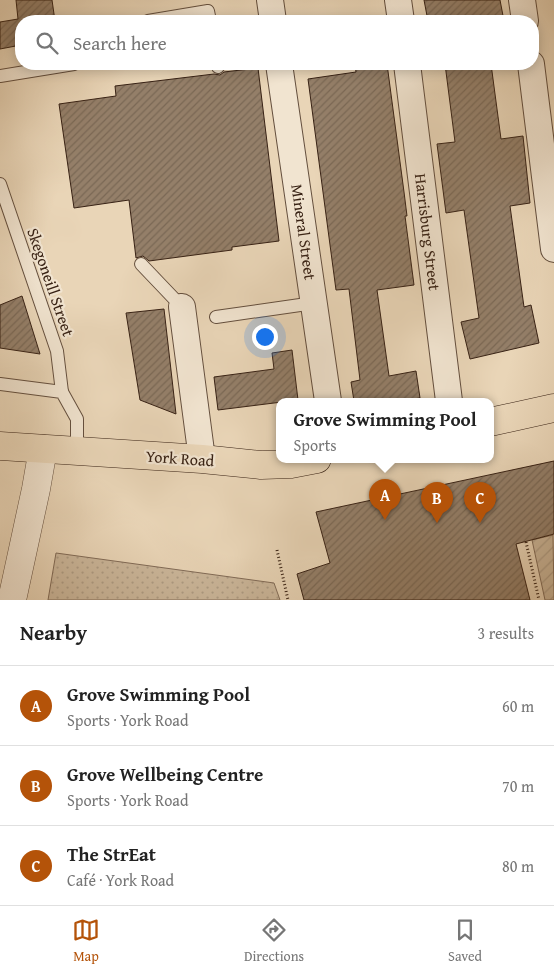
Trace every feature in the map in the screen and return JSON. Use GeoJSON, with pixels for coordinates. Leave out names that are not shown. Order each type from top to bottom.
{"type":"FeatureCollection","features":[{"type":"Feature","properties":{"kind":"main road"},"geometry":{"type":"LineString","coordinates":[[494,421],[554,408]]}},
{"type":"Feature","properties":{"kind":"main road","name":"York Road"},"geometry":{"type":"LineString","coordinates":[[0,446],[202,459],[261,465],[296,463]]}},
{"type":"Feature","properties":{"kind":"street"},"geometry":{"type":"LineString","coordinates":[[270,0],[272,15]]}},
{"type":"Feature","properties":{"kind":"street"},"geometry":{"type":"LineString","coordinates":[[398,0],[400,15]]}},
{"type":"Feature","properties":{"kind":"street"},"geometry":{"type":"LineString","coordinates":[[522,0],[524,15]]}},
{"type":"Feature","properties":{"kind":"street","name":"Mineral Street"},"geometry":{"type":"LineString","coordinates":[[280,70],[328,398]]}},
{"type":"Feature","properties":{"kind":"street","name":"Harrisburg Street"},"geometry":{"type":"LineString","coordinates":[[408,70],[449,398]]}},
{"type":"Feature","properties":{"kind":"street"},"geometry":{"type":"LineString","coordinates":[[532,70],[554,248]]}},
{"type":"Feature","properties":{"kind":"street"},"geometry":{"type":"LineString","coordinates":[[182,306],[202,459]]}},
{"type":"Feature","properties":{"kind":"street"},"geometry":{"type":"LineString","coordinates":[[12,600],[43,449]]}},
{"type":"Feature","properties":{"kind":"lane"},"geometry":{"type":"LineString","coordinates":[[184,15],[208,11],[209,15]]}},
{"type":"Feature","properties":{"kind":"lane"},"geometry":{"type":"LineString","coordinates":[[0,76],[37,70]]}},
{"type":"Feature","properties":{"kind":"lane","name":"Skegoneill Street"},"geometry":{"type":"LineString","coordinates":[[0,184],[57,351],[62,392]]}},
{"type":"Feature","properties":{"kind":"lane"},"geometry":{"type":"LineString","coordinates":[[141,264],[182,306]]}},
{"type":"Feature","properties":{"kind":"lane"},"geometry":{"type":"LineString","coordinates":[[216,318],[314,303]]}},
{"type":"Feature","properties":{"kind":"lane"},"geometry":{"type":"LineString","coordinates":[[0,384],[62,392],[77,418],[77,451]]}},
{"type":"Feature","properties":{"kind":"path"},"geometry":{"type":"LineString","coordinates":[[526,542],[539,600]]}},
{"type":"Feature","properties":{"kind":"path"},"geometry":{"type":"LineString","coordinates":[[277,550],[288,600]]}},
{"type":"Feature","properties":{"kind":"shaded area"},"geometry":{"type":"Polygon","coordinates":[[[553,535],[554,600],[545,600],[532,540],[553,535]]]}},
{"type":"Feature","properties":{"kind":"shaded area"},"geometry":{"type":"Polygon","coordinates":[[[56,553],[274,583],[280,600],[48,600],[56,553]]]}},
{"type":"Feature","properties":{"kind":"building"},"geometry":{"type":"Polygon","coordinates":[[[16,0],[52,0],[54,15],[18,15],[16,0]]]}},
{"type":"Feature","properties":{"kind":"building"},"geometry":{"type":"Polygon","coordinates":[[[424,0],[500,0],[503,15],[427,15],[424,0]]]}},
{"type":"Feature","properties":{"kind":"building"},"geometry":{"type":"Polygon","coordinates":[[[15,20],[15,46],[0,49],[0,22],[15,20]]]}},
{"type":"Feature","properties":{"kind":"building"},"geometry":{"type":"Polygon","coordinates":[[[258,70],[279,241],[232,247],[232,250],[149,261],[143,256],[136,258],[129,200],[74,208],[59,104],[116,96],[115,86],[214,74],[220,75],[224,72],[258,70]]]}},
{"type":"Feature","properties":{"kind":"building"},"geometry":{"type":"Polygon","coordinates":[[[356,70],[388,70],[414,285],[377,290],[389,376],[416,371],[420,398],[354,398],[351,382],[360,380],[349,289],[336,290],[308,79],[356,72],[356,70]]]}},
{"type":"Feature","properties":{"kind":"building"},"geometry":{"type":"Polygon","coordinates":[[[446,70],[492,70],[501,139],[523,136],[530,203],[510,206],[524,307],[531,305],[539,343],[470,359],[461,322],[479,318],[464,210],[446,213],[437,144],[455,142],[446,70]]]}},
{"type":"Feature","properties":{"kind":"building"},"geometry":{"type":"Polygon","coordinates":[[[22,296],[40,354],[0,348],[0,305],[22,296]]]}},
{"type":"Feature","properties":{"kind":"building"},"geometry":{"type":"Polygon","coordinates":[[[164,309],[176,414],[140,400],[126,313],[164,309]]]}},
{"type":"Feature","properties":{"kind":"building"},"geometry":{"type":"Polygon","coordinates":[[[292,350],[298,398],[276,398],[276,403],[218,410],[214,377],[274,369],[272,353],[292,350]]]}},
{"type":"Feature","properties":{"kind":"building"},"geometry":{"type":"Polygon","coordinates":[[[554,461],[554,534],[516,544],[530,600],[304,600],[297,574],[330,563],[316,512],[554,461]]]}},
{"type":"Feature","properties":{"kind":"place","name":"Grove Swimming Pool"},"geometry":{"type":"Point","coordinates":[385,520]}},
{"type":"Feature","properties":{"kind":"place","name":"Grove Wellbeing Centre"},"geometry":{"type":"Point","coordinates":[437,523]}},
{"type":"Feature","properties":{"kind":"place","name":"The StrEat"},"geometry":{"type":"Point","coordinates":[480,523]}}]}
